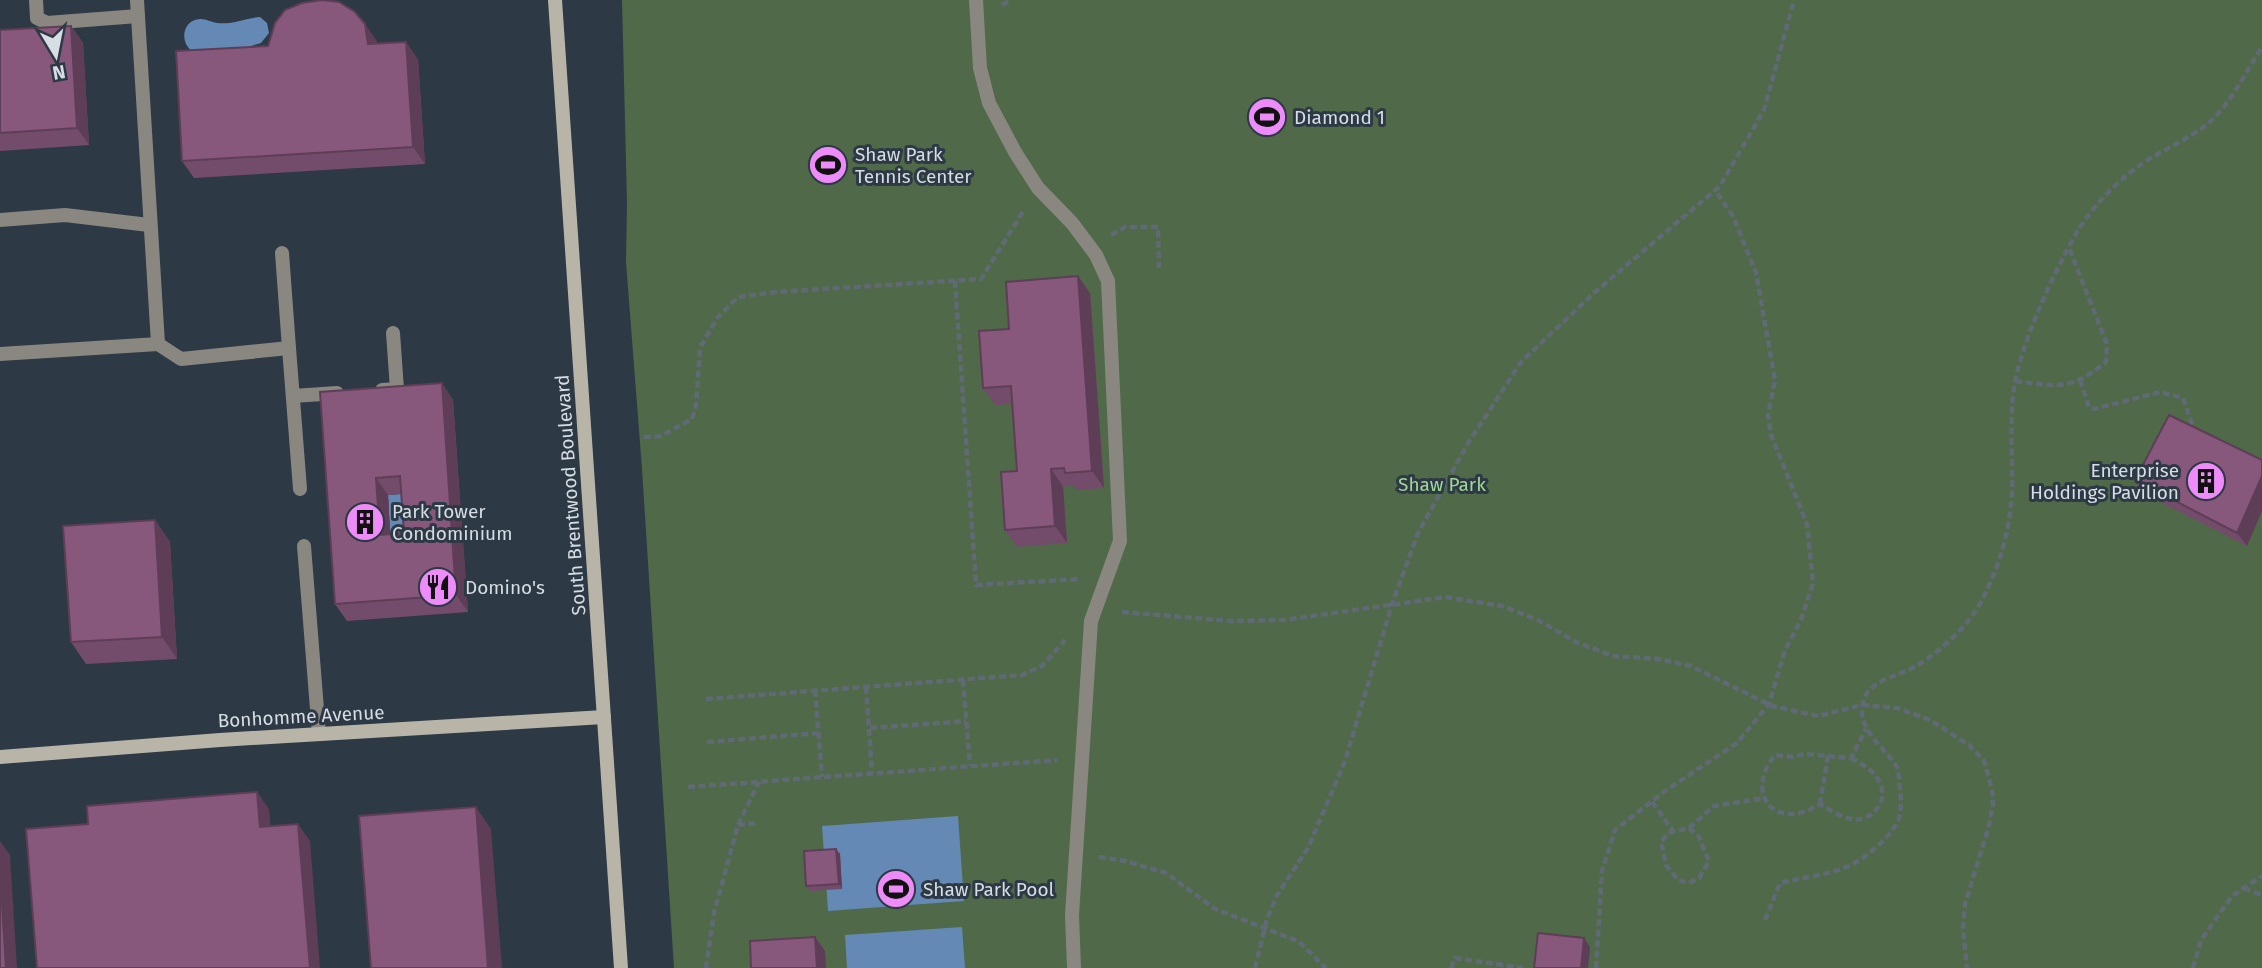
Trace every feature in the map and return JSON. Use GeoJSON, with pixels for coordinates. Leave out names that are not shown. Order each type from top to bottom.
{"type":"FeatureCollection","features":[{"type":"Feature","properties":{"kind":"main road","name":"South Brentwood Boulevard"},"geometry":{"type":"LineString","coordinates":[[557,0],[621,968]]}},
{"type":"Feature","properties":{"kind":"main road","name":"Bonhomme Avenue"},"geometry":{"type":"LineString","coordinates":[[0,757],[604,717]]}},
{"type":"Feature","properties":{"kind":"lane"},"geometry":{"type":"LineString","coordinates":[[36,0],[37,18],[47,23],[138,16]]}},
{"type":"Feature","properties":{"kind":"lane"},"geometry":{"type":"LineString","coordinates":[[137,0],[158,344]]}},
{"type":"Feature","properties":{"kind":"lane"},"geometry":{"type":"LineString","coordinates":[[976,0],[980,68],[989,103],[1038,188],[1072,223],[1090,247],[1108,281],[1120,541],[1091,621],[1072,915],[1074,968]]}},
{"type":"Feature","properties":{"kind":"lane"},"geometry":{"type":"LineString","coordinates":[[0,220],[65,215],[149,225]]}},
{"type":"Feature","properties":{"kind":"lane"},"geometry":{"type":"LineString","coordinates":[[282,253],[300,489]]}},
{"type":"Feature","properties":{"kind":"lane"},"geometry":{"type":"LineString","coordinates":[[293,396],[397,388],[393,333]]}},
{"type":"Feature","properties":{"kind":"lane"},"geometry":{"type":"LineString","coordinates":[[0,354],[158,344],[181,359],[289,348]]}},
{"type":"Feature","properties":{"kind":"lane"},"geometry":{"type":"LineString","coordinates":[[304,546],[319,734]]}},
{"type":"Feature","properties":{"kind":"path"},"geometry":{"type":"LineString","coordinates":[[1255,968],[1277,895],[1308,848],[1345,761],[1392,604],[1418,533],[1467,445],[1521,362],[1595,292],[1715,190],[1764,110],[1794,0]]}},
{"type":"Feature","properties":{"kind":"path"},"geometry":{"type":"LineString","coordinates":[[1765,920],[1780,883],[1849,866],[1877,846],[1898,821],[1901,800],[1897,766],[1866,729],[1863,705],[1866,695],[1877,684],[1915,667],[1941,648],[1979,604],[1998,568],[2007,533],[2012,492],[2015,381],[2033,325],[2078,231],[2096,205],[2127,176],[2206,124],[2223,108],[2262,47]]}},
{"type":"Feature","properties":{"kind":"path"},"geometry":{"type":"LineString","coordinates":[[644,437],[661,436],[692,419],[696,405],[699,348],[717,318],[738,297],[776,292],[981,279],[1038,188]]}},
{"type":"Feature","properties":{"kind":"path"},"geometry":{"type":"LineString","coordinates":[[1595,968],[1602,871],[1615,830],[1737,743],[1769,704],[1785,650],[1801,620],[1813,583],[1807,524],[1771,435],[1769,415],[1775,380],[1756,273],[1733,216],[1715,190]]}},
{"type":"Feature","properties":{"kind":"path"},"geometry":{"type":"LineString","coordinates":[[1090,247],[1125,227],[1158,227],[1159,268]]}},
{"type":"Feature","properties":{"kind":"path"},"geometry":{"type":"LineString","coordinates":[[2015,381],[2062,386],[2085,378],[2106,362],[2107,344],[2069,248]]}},
{"type":"Feature","properties":{"kind":"path"},"geometry":{"type":"LineString","coordinates":[[956,281],[976,585],[1107,578]]}},
{"type":"Feature","properties":{"kind":"path"},"geometry":{"type":"LineString","coordinates":[[2080,380],[2089,407],[2094,409],[2160,392],[2183,398],[2189,408],[2196,437]]}},
{"type":"Feature","properties":{"kind":"path"},"geometry":{"type":"LineString","coordinates":[[706,699],[1022,676],[1042,666],[1059,645],[1091,621],[1125,611],[1231,621],[1285,620],[1445,597],[1502,606],[1538,620],[1576,642],[1613,656],[1658,659],[1691,666],[1769,704],[1818,716],[1863,705],[1897,708],[1930,720],[1969,745],[1984,761],[1989,773],[1993,805],[1965,904],[1963,928],[1967,968]]}},
{"type":"Feature","properties":{"kind":"path"},"geometry":{"type":"LineString","coordinates":[[963,680],[970,766]]}},
{"type":"Feature","properties":{"kind":"path"},"geometry":{"type":"LineString","coordinates":[[866,687],[872,774]]}},
{"type":"Feature","properties":{"kind":"path"},"geometry":{"type":"LineString","coordinates":[[815,691],[822,777]]}},
{"type":"Feature","properties":{"kind":"path"},"geometry":{"type":"LineString","coordinates":[[870,728],[967,721]]}},
{"type":"Feature","properties":{"kind":"path"},"geometry":{"type":"LineString","coordinates":[[1851,758],[1866,729]]}},
{"type":"Feature","properties":{"kind":"path"},"geometry":{"type":"LineString","coordinates":[[707,742],[819,733]]}},
{"type":"Feature","properties":{"kind":"path"},"geometry":{"type":"LineString","coordinates":[[1820,804],[1853,820],[1866,818],[1878,810],[1883,797],[1881,783],[1868,767],[1851,758],[1828,755],[1775,755],[1767,764],[1762,780],[1765,798],[1773,811],[1786,816],[1810,811],[1820,804],[1828,755]]}},
{"type":"Feature","properties":{"kind":"path"},"geometry":{"type":"LineString","coordinates":[[688,787],[1036,762]]}},
{"type":"Feature","properties":{"kind":"path"},"geometry":{"type":"LineString","coordinates":[[706,968],[714,913],[738,825],[759,782]]}},
{"type":"Feature","properties":{"kind":"path"},"geometry":{"type":"LineString","coordinates":[[1689,828],[1699,837],[1709,861],[1699,878],[1689,883],[1678,880],[1666,865],[1661,842],[1668,833],[1689,828],[1714,806],[1765,798]]}},
{"type":"Feature","properties":{"kind":"path"},"geometry":{"type":"LineString","coordinates":[[1651,802],[1673,831]]}},
{"type":"Feature","properties":{"kind":"path"},"geometry":{"type":"LineString","coordinates":[[738,825],[758,823]]}},
{"type":"Feature","properties":{"kind":"path"},"geometry":{"type":"LineString","coordinates":[[1076,853],[1125,861],[1166,873],[1214,909],[1298,941],[1326,968]]}},
{"type":"Feature","properties":{"kind":"path"},"geometry":{"type":"LineString","coordinates":[[2193,968],[2201,940],[2231,896],[2262,876]]}},
{"type":"Feature","properties":{"kind":"path"},"geometry":{"type":"LineString","coordinates":[[2244,888],[2262,895]]}},
{"type":"Feature","properties":{"kind":"path"},"geometry":{"type":"LineString","coordinates":[[1451,968],[1455,958],[1523,968]]}},
{"type":"Feature","properties":{"kind":"green space","name":"Shaw Park"},"geometry":{"type":"Polygon","coordinates":[[[622,0],[2262,0],[2262,968],[674,968],[626,262],[622,0]]]}},
{"type":"Feature","properties":{"kind":"water"},"geometry":{"type":"Polygon","coordinates":[[[260,17],[267,23],[269,33],[261,43],[212,55],[196,53],[185,42],[187,27],[198,19],[223,23],[260,17]]]}},
{"type":"Feature","properties":{"kind":"water"},"geometry":{"type":"Polygon","coordinates":[[[412,493],[416,550],[391,552],[388,495],[412,493]]]}},
{"type":"Feature","properties":{"kind":"water"},"geometry":{"type":"Polygon","coordinates":[[[958,816],[964,901],[828,911],[822,826],[958,816]]]}},
{"type":"Feature","properties":{"kind":"water"},"geometry":{"type":"Polygon","coordinates":[[[962,927],[965,968],[847,968],[845,935],[962,927]]]}},
{"type":"Feature","properties":{"kind":"building"},"geometry":{"type":"Polygon","coordinates":[[[322,0],[339,2],[355,12],[365,24],[368,44],[406,42],[413,147],[182,161],[176,51],[268,46],[275,23],[285,10],[302,3],[322,0]]]}},
{"type":"Feature","properties":{"kind":"building"},"geometry":{"type":"Polygon","coordinates":[[[71,26],[77,128],[0,133],[0,30],[71,26]]]}},
{"type":"Feature","properties":{"kind":"building"},"geometry":{"type":"Polygon","coordinates":[[[1078,276],[1092,471],[1065,473],[1064,468],[1051,469],[1055,526],[1005,530],[1001,472],[1017,471],[1011,386],[983,388],[979,331],[1009,329],[1006,282],[1078,276]]]}},
{"type":"Feature","properties":{"kind":"building","name":"Park Tower Condominium"},"geometry":{"type":"Polygon","coordinates":[[[442,383],[456,595],[335,604],[320,392],[442,383]],[[400,476],[376,478],[380,535],[404,533],[400,476]]]}},
{"type":"Feature","properties":{"kind":"building","name":"Enterprise Holdings Pavilion"},"geometry":{"type":"Polygon","coordinates":[[[2169,415],[2262,460],[2262,476],[2237,533],[2135,480],[2169,415]]]}},
{"type":"Feature","properties":{"kind":"building"},"geometry":{"type":"Polygon","coordinates":[[[155,520],[162,637],[71,642],[63,526],[155,520]]]}},
{"type":"Feature","properties":{"kind":"building"},"geometry":{"type":"Polygon","coordinates":[[[257,792],[260,827],[298,824],[310,968],[37,968],[26,829],[88,824],[87,806],[257,792]]]}},
{"type":"Feature","properties":{"kind":"building"},"geometry":{"type":"Polygon","coordinates":[[[476,807],[488,968],[371,968],[359,816],[476,807]]]}},
{"type":"Feature","properties":{"kind":"building"},"geometry":{"type":"Polygon","coordinates":[[[836,849],[839,884],[806,886],[804,851],[836,849]]]}},
{"type":"Feature","properties":{"kind":"building"},"geometry":{"type":"Polygon","coordinates":[[[0,874],[6,968],[0,968],[0,874]]]}},
{"type":"Feature","properties":{"kind":"building"},"geometry":{"type":"Polygon","coordinates":[[[1538,933],[1584,938],[1581,968],[1534,968],[1538,933]]]}},
{"type":"Feature","properties":{"kind":"building"},"geometry":{"type":"Polygon","coordinates":[[[815,937],[817,968],[751,968],[750,941],[815,937]]]}},
{"type":"Feature","properties":{"kind":"place","name":"Diamond 1"},"geometry":{"type":"Point","coordinates":[1267,117]}},
{"type":"Feature","properties":{"kind":"place","name":"Shaw Park Tennis Center"},"geometry":{"type":"Point","coordinates":[828,165]}},
{"type":"Feature","properties":{"kind":"place","name":"Enterprise Holdings Pavilion"},"geometry":{"type":"Point","coordinates":[2206,481]}},
{"type":"Feature","properties":{"kind":"place","name":"Park Tower Condominium"},"geometry":{"type":"Point","coordinates":[365,522]}},
{"type":"Feature","properties":{"kind":"place","name":"Domino's"},"geometry":{"type":"Point","coordinates":[438,587]}},
{"type":"Feature","properties":{"kind":"place","name":"Shaw Park Pool"},"geometry":{"type":"Point","coordinates":[896,889]}}]}
